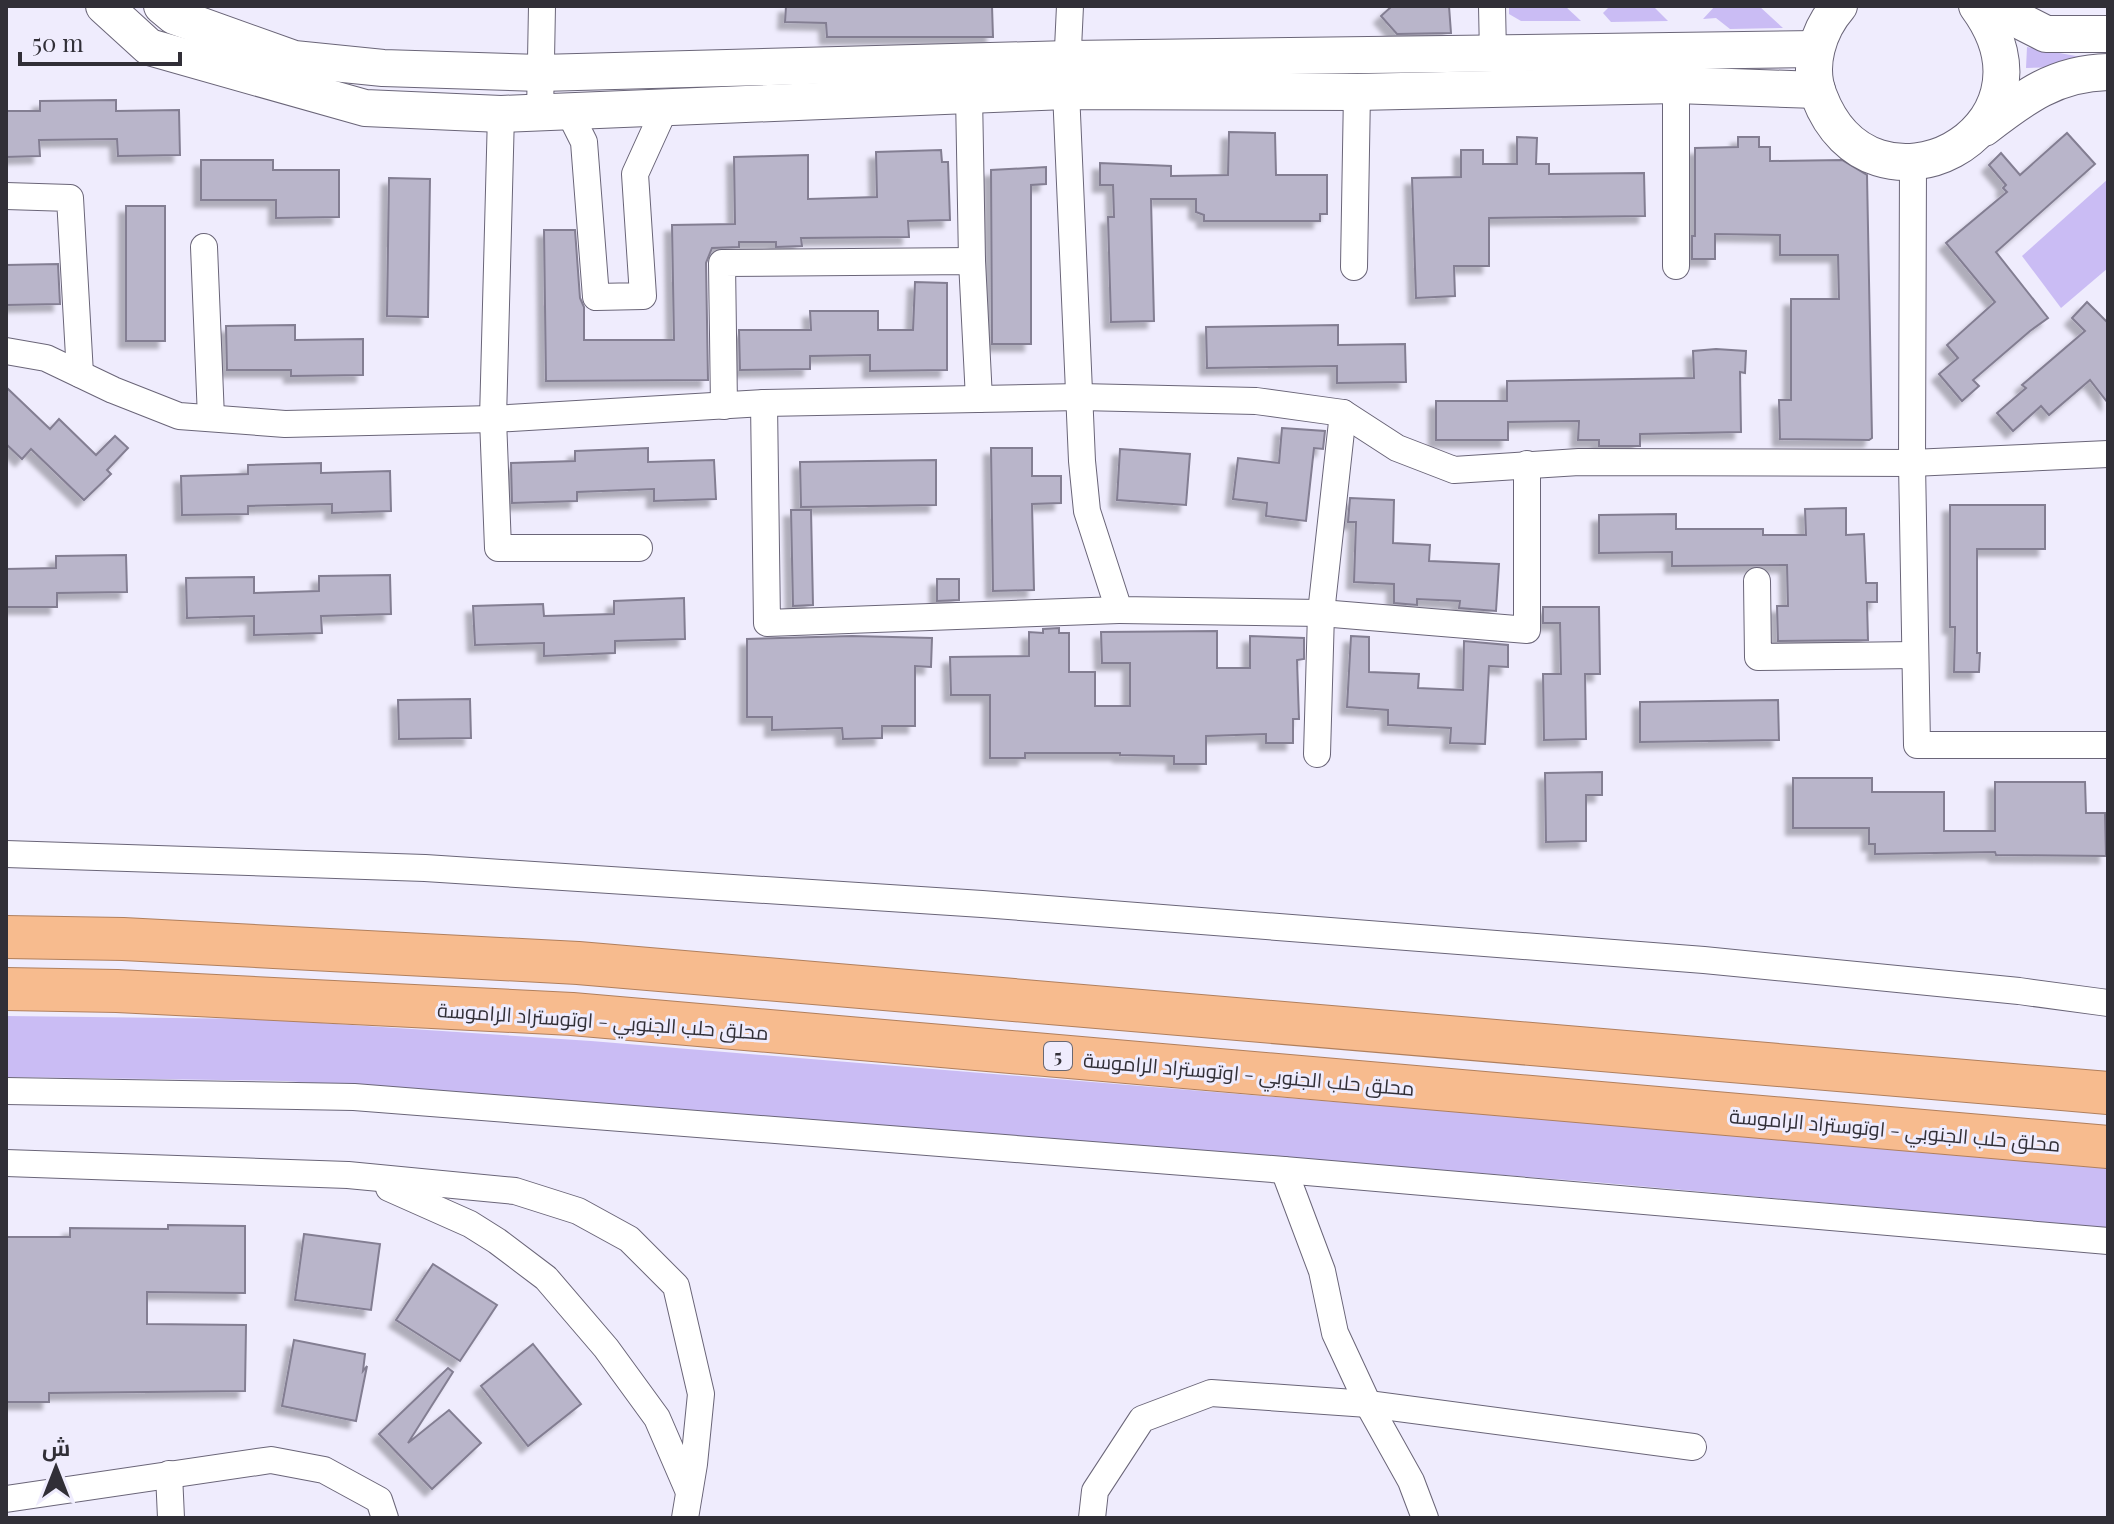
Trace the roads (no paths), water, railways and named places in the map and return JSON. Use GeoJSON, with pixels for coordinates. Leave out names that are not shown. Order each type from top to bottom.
{"type":"FeatureCollection","features":[{"type":"Feature","properties":{"kind":"highway"},"geometry":{"type":"LineString","coordinates":[[6,937],[123,939],[578,963],[2108,1093]]}},
{"type":"Feature","properties":{"kind":"highway","name":"محلق حلب الجنوبي - اوتوستراد الراموسة"},"geometry":{"type":"LineString","coordinates":[[6,989],[117,991],[572,1014],[2108,1147]]}},
{"type":"Feature","properties":{"kind":"main road"},"geometry":{"type":"LineString","coordinates":[[104,6],[149,47],[359,107],[501,114],[969,95],[1067,75],[1357,92],[1676,85],[1817,90]]}},
{"type":"Feature","properties":{"kind":"main road"},"geometry":{"type":"LineString","coordinates":[[162,6],[174,16],[294,59],[383,68],[540,73],[1067,75],[1493,54],[1816,49]]}},
{"type":"Feature","properties":{"kind":"main road"},"geometry":{"type":"LineString","coordinates":[[1974,136],[1991,113],[2000,86],[2001,58],[1993,30],[1977,6]]}},
{"type":"Feature","properties":{"kind":"main road"},"geometry":{"type":"LineString","coordinates":[[1991,6],[2046,34],[2108,34]]}},
{"type":"Feature","properties":{"kind":"main road"},"geometry":{"type":"LineString","coordinates":[[1838,7],[1824,27],[1816,49],[1814,69],[1817,90],[1826,114],[1842,135],[1863,151],[1887,160],[1913,163],[1935,159],[1956,150],[2025,96],[2081,73],[2108,72]]}},
{"type":"Feature","properties":{"kind":"street"},"geometry":{"type":"LineString","coordinates":[[542,6],[540,73],[555,112],[584,142],[596,297],[643,296],[635,174],[665,108]]}},
{"type":"Feature","properties":{"kind":"street"},"geometry":{"type":"LineString","coordinates":[[1070,6],[1067,75],[1087,511],[1119,610]]}},
{"type":"Feature","properties":{"kind":"street"},"geometry":{"type":"LineString","coordinates":[[1492,6],[1493,54]]}},
{"type":"Feature","properties":{"kind":"street"},"geometry":{"type":"LineString","coordinates":[[1676,85],[1676,266]]}},
{"type":"Feature","properties":{"kind":"street"},"geometry":{"type":"LineString","coordinates":[[1354,267],[1357,92]]}},
{"type":"Feature","properties":{"kind":"street"},"geometry":{"type":"LineString","coordinates":[[969,95],[972,261],[979,399]]}},
{"type":"Feature","properties":{"kind":"street"},"geometry":{"type":"LineString","coordinates":[[501,114],[493,419],[498,548],[639,548]]}},
{"type":"Feature","properties":{"kind":"street"},"geometry":{"type":"LineString","coordinates":[[1913,163],[1912,463],[1917,745],[2108,745]]}},
{"type":"Feature","properties":{"kind":"street"},"geometry":{"type":"LineString","coordinates":[[6,196],[70,198],[80,374]]}},
{"type":"Feature","properties":{"kind":"street"},"geometry":{"type":"LineString","coordinates":[[204,247],[211,418]]}},
{"type":"Feature","properties":{"kind":"street"},"geometry":{"type":"LineString","coordinates":[[724,406],[722,263],[972,261]]}},
{"type":"Feature","properties":{"kind":"street"},"geometry":{"type":"LineString","coordinates":[[6,351],[46,358],[179,416],[285,424],[493,419],[764,403],[1080,397],[1256,401],[1343,413],[1397,448],[1454,470],[1527,464],[1912,463],[2108,454]]}},
{"type":"Feature","properties":{"kind":"street"},"geometry":{"type":"LineString","coordinates":[[764,403],[767,623],[1119,610],[1321,613],[1527,630],[1527,464]]}},
{"type":"Feature","properties":{"kind":"street"},"geometry":{"type":"LineString","coordinates":[[1317,754],[1321,613],[1343,413]]}},
{"type":"Feature","properties":{"kind":"street"},"geometry":{"type":"LineString","coordinates":[[1757,581],[1758,657],[1915,655]]}},
{"type":"Feature","properties":{"kind":"street"},"geometry":{"type":"LineString","coordinates":[[6,854],[425,868],[982,904],[1704,960],[2019,991],[2108,1003]]}},
{"type":"Feature","properties":{"kind":"street"},"geometry":{"type":"LineString","coordinates":[[6,1091],[354,1097],[1284,1170],[2108,1241]]}},
{"type":"Feature","properties":{"kind":"street"},"geometry":{"type":"LineString","coordinates":[[6,1163],[348,1175],[515,1191],[578,1211],[629,1239],[676,1286],[701,1394],[685,1518]]}},
{"type":"Feature","properties":{"kind":"street"},"geometry":{"type":"LineString","coordinates":[[1284,1170],[1322,1271],[1335,1333],[1368,1404],[1411,1481],[1425,1518]]}},
{"type":"Feature","properties":{"kind":"street"},"geometry":{"type":"LineString","coordinates":[[348,1175],[405,1193],[470,1224],[546,1278],[606,1348],[657,1418],[689,1492]]}},
{"type":"Feature","properties":{"kind":"street"},"geometry":{"type":"LineString","coordinates":[[1092,1518],[1095,1491],[1142,1419],[1211,1393],[1368,1404],[1693,1447]]}},
{"type":"Feature","properties":{"kind":"street"},"geometry":{"type":"LineString","coordinates":[[6,1499],[271,1460],[324,1470],[379,1500],[385,1518]]}},
{"type":"Feature","properties":{"kind":"street"},"geometry":{"type":"LineString","coordinates":[[169,1474],[171,1518]]}}]}
